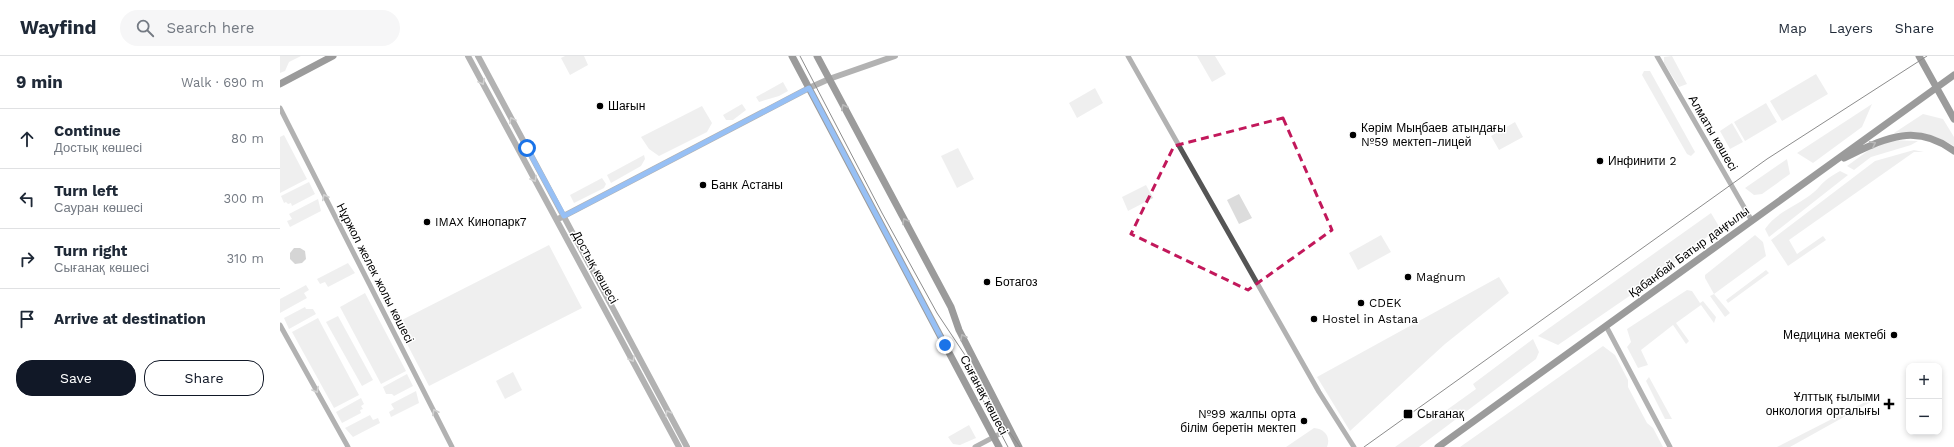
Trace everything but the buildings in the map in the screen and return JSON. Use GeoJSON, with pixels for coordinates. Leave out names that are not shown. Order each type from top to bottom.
{"type":"FeatureCollection","features":[{"type":"Feature","properties":{"kind":"main road"},"geometry":{"type":"LineString","coordinates":[[280,84],[333,56]]}},
{"type":"Feature","properties":{"kind":"main road","name":"Сығанақ көшесі"},"geometry":{"type":"LineString","coordinates":[[792,56],[999,447]]}},
{"type":"Feature","properties":{"kind":"main road","name":"Сығанақ көшесі"},"geometry":{"type":"LineString","coordinates":[[817,56],[951,307],[959,330],[1019,447]]}},
{"type":"Feature","properties":{"kind":"main road"},"geometry":{"type":"LineString","coordinates":[[1919,56],[1954,119]]}},
{"type":"Feature","properties":{"kind":"main road","name":"Қабанбай Батыр даңғылы"},"geometry":{"type":"LineString","coordinates":[[1438,447],[1954,76]]}},
{"type":"Feature","properties":{"kind":"main road"},"geometry":{"type":"LineString","coordinates":[[1826,167],[1881,140],[1895,136],[1927,138],[1954,151]]}},
{"type":"Feature","properties":{"kind":"street","name":"Достық көшесі"},"geometry":{"type":"LineString","coordinates":[[468,56],[679,447]]}},
{"type":"Feature","properties":{"kind":"street","name":"Достық көшесі"},"geometry":{"type":"LineString","coordinates":[[478,56],[687,447]]}},
{"type":"Feature","properties":{"kind":"street"},"geometry":{"type":"LineString","coordinates":[[556,220],[809,88],[829,79],[895,56]]}},
{"type":"Feature","properties":{"kind":"street"},"geometry":{"type":"LineString","coordinates":[[1128,56],[1319,392],[1354,447]]}},
{"type":"Feature","properties":{"kind":"street","name":"Алматы көшесі"},"geometry":{"type":"LineString","coordinates":[[1656,56],[1752,221]]}},
{"type":"Feature","properties":{"kind":"street","name":"Нұржол желек жолы көшесі"},"geometry":{"type":"LineString","coordinates":[[280,108],[452,447]]}},
{"type":"Feature","properties":{"kind":"street"},"geometry":{"type":"LineString","coordinates":[[280,325],[348,447]]}},
{"type":"Feature","properties":{"kind":"street"},"geometry":{"type":"LineString","coordinates":[[1606,326],[1670,447]]}},
{"type":"Feature","properties":{"kind":"street"},"geometry":{"type":"LineString","coordinates":[[975,447],[1009,429]]}},
{"type":"Feature","properties":{"kind":"highlighted area"},"geometry":{"type":"Polygon","coordinates":[[[1283,118],[1332,230],[1248,290],[1131,234],[1174,146],[1283,118]]]}},
{"type":"Feature","properties":{"kind":"shaded area"},"geometry":{"type":"Polygon","coordinates":[[[280,56],[301,56],[289,62],[285,71],[280,73],[280,56]]]}},
{"type":"Feature","properties":{"kind":"shaded area"},"geometry":{"type":"Polygon","coordinates":[[[565,56],[584,56],[588,65],[570,75],[561,58],[565,56]]]}},
{"type":"Feature","properties":{"kind":"shaded area"},"geometry":{"type":"Polygon","coordinates":[[[1197,56],[1215,56],[1226,74],[1212,82],[1197,56]]]}},
{"type":"Feature","properties":{"kind":"shaded area"},"geometry":{"type":"Polygon","coordinates":[[[1672,56],[1687,84],[1679,87],[1664,63],[1664,57],[1672,56]]]}},
{"type":"Feature","properties":{"kind":"shaded area"},"geometry":{"type":"Polygon","coordinates":[[[1644,71],[1650,71],[1695,152],[1691,156],[1687,154],[1642,75],[1644,71]]]}},
{"type":"Feature","properties":{"kind":"shaded area"},"geometry":{"type":"Polygon","coordinates":[[[1816,74],[1828,94],[1782,121],[1770,101],[1816,74]]]}},
{"type":"Feature","properties":{"kind":"shaded area"},"geometry":{"type":"Polygon","coordinates":[[[783,82],[788,91],[779,96],[759,102],[756,97],[783,82]]]}},
{"type":"Feature","properties":{"kind":"shaded area"},"geometry":{"type":"Polygon","coordinates":[[[1095,88],[1103,103],[1077,118],[1069,103],[1095,88]]]}},
{"type":"Feature","properties":{"kind":"shaded area"},"geometry":{"type":"Polygon","coordinates":[[[1766,103],[1777,122],[1745,141],[1734,122],[1766,103]]]}},
{"type":"Feature","properties":{"kind":"shaded area"},"geometry":{"type":"Polygon","coordinates":[[[742,104],[746,110],[733,120],[726,120],[723,115],[742,104]]]}},
{"type":"Feature","properties":{"kind":"shaded area"},"geometry":{"type":"Polygon","coordinates":[[[1872,104],[1862,127],[1813,163],[1797,153],[1872,104]]]}},
{"type":"Feature","properties":{"kind":"shaded area"},"geometry":{"type":"Polygon","coordinates":[[[702,106],[712,123],[707,132],[659,156],[649,149],[641,137],[702,106]]]}},
{"type":"Feature","properties":{"kind":"shaded area"},"geometry":{"type":"Polygon","coordinates":[[[1923,114],[1943,119],[1954,137],[1954,146],[1939,138],[1925,134],[1910,132],[1894,133],[1923,114]]]}},
{"type":"Feature","properties":{"kind":"shaded area"},"geometry":{"type":"Polygon","coordinates":[[[1515,122],[1523,137],[1499,150],[1491,136],[1515,122]]]}},
{"type":"Feature","properties":{"kind":"shaded area"},"geometry":{"type":"Polygon","coordinates":[[[1732,123],[1743,142],[1730,149],[1720,131],[1732,123]]]}},
{"type":"Feature","properties":{"kind":"shaded area"},"geometry":{"type":"Polygon","coordinates":[[[284,135],[307,179],[280,193],[280,137],[284,135]]]}},
{"type":"Feature","properties":{"kind":"shaded area"},"geometry":{"type":"Polygon","coordinates":[[[1890,140],[1918,141],[1911,145],[1871,157],[1854,170],[1847,166],[1869,150],[1890,140]]]}},
{"type":"Feature","properties":{"kind":"shaded area"},"geometry":{"type":"Polygon","coordinates":[[[958,148],[974,179],[957,188],[941,156],[958,148]]]}},
{"type":"Feature","properties":{"kind":"shaded area"},"geometry":{"type":"Polygon","coordinates":[[[1914,150],[1924,152],[1914,152],[1789,240],[1797,254],[1823,236],[1826,240],[1788,266],[1771,240],[1875,161],[1914,150]]]}},
{"type":"Feature","properties":{"kind":"shaded area"},"geometry":{"type":"Polygon","coordinates":[[[644,155],[645,159],[641,166],[611,183],[607,175],[644,155]]]}},
{"type":"Feature","properties":{"kind":"shaded area"},"geometry":{"type":"Polygon","coordinates":[[[1787,159],[1790,174],[1762,194],[1754,195],[1745,188],[1787,159]]]}},
{"type":"Feature","properties":{"kind":"shaded area"},"geometry":{"type":"Polygon","coordinates":[[[1840,171],[1848,175],[1769,237],[1765,229],[1775,218],[1808,197],[1822,184],[1840,171]]]}},
{"type":"Feature","properties":{"kind":"shaded area"},"geometry":{"type":"Polygon","coordinates":[[[602,178],[606,184],[604,188],[574,203],[570,195],[602,178]]]}},
{"type":"Feature","properties":{"kind":"shaded area"},"geometry":{"type":"Polygon","coordinates":[[[309,182],[315,194],[292,206],[291,203],[284,203],[281,196],[309,182]]]}},
{"type":"Feature","properties":{"kind":"shaded area"},"geometry":{"type":"Polygon","coordinates":[[[1146,185],[1153,198],[1128,211],[1122,197],[1146,185]]]}},
{"type":"Feature","properties":{"kind":"shaded area"},"geometry":{"type":"Polygon","coordinates":[[[1239,194],[1252,218],[1239,224],[1227,200],[1239,194]]]}},
{"type":"Feature","properties":{"kind":"shaded area"},"geometry":{"type":"Polygon","coordinates":[[[318,199],[321,211],[290,227],[287,221],[292,219],[289,214],[318,199]]]}},
{"type":"Feature","properties":{"kind":"shaded area"},"geometry":{"type":"Polygon","coordinates":[[[1711,213],[1720,228],[1680,256],[1666,271],[1558,345],[1538,336],[1711,213]]]}},
{"type":"Feature","properties":{"kind":"shaded area"},"geometry":{"type":"Polygon","coordinates":[[[1381,235],[1391,252],[1358,270],[1349,253],[1381,235]]]}},
{"type":"Feature","properties":{"kind":"shaded area"},"geometry":{"type":"Polygon","coordinates":[[[1755,235],[1763,242],[1766,256],[1714,294],[1705,278],[1705,275],[1755,235]]]}},
{"type":"Feature","properties":{"kind":"shaded area"},"geometry":{"type":"Polygon","coordinates":[[[549,245],[582,308],[429,386],[396,323],[549,245]]]}},
{"type":"Feature","properties":{"kind":"shaded area"},"geometry":{"type":"Polygon","coordinates":[[[294,248],[300,248],[305,251],[306,259],[302,263],[295,264],[290,259],[290,253],[294,248]]]}},
{"type":"Feature","properties":{"kind":"shaded area"},"geometry":{"type":"Polygon","coordinates":[[[348,263],[355,273],[328,287],[325,282],[320,284],[317,279],[348,263]]]}},
{"type":"Feature","properties":{"kind":"shaded area"},"geometry":{"type":"Polygon","coordinates":[[[1766,270],[1769,273],[1728,303],[1726,300],[1766,270]]]}},
{"type":"Feature","properties":{"kind":"shaded area"},"geometry":{"type":"Polygon","coordinates":[[[1499,277],[1509,293],[1445,344],[1350,431],[1317,377],[1499,277]]]}},
{"type":"Feature","properties":{"kind":"shaded area"},"geometry":{"type":"Polygon","coordinates":[[[306,285],[309,290],[304,293],[307,298],[280,313],[280,299],[306,285]]]}},
{"type":"Feature","properties":{"kind":"shaded area"},"geometry":{"type":"Polygon","coordinates":[[[1687,290],[1692,291],[1700,303],[1703,301],[1716,317],[1714,323],[1701,305],[1676,323],[1689,341],[1686,344],[1673,325],[1641,350],[1648,365],[1638,368],[1627,347],[1631,342],[1627,329],[1687,290]]]}},
{"type":"Feature","properties":{"kind":"shaded area"},"geometry":{"type":"Polygon","coordinates":[[[365,293],[406,371],[381,384],[340,307],[365,293]]]}},
{"type":"Feature","properties":{"kind":"shaded area"},"geometry":{"type":"Polygon","coordinates":[[[1714,294],[1730,313],[1725,317],[1710,296],[1714,294]]]}},
{"type":"Feature","properties":{"kind":"shaded area"},"geometry":{"type":"Polygon","coordinates":[[[305,307],[306,309],[313,309],[316,314],[289,329],[284,318],[305,307]]]}},
{"type":"Feature","properties":{"kind":"shaded area"},"geometry":{"type":"Polygon","coordinates":[[[338,316],[373,380],[362,386],[326,322],[338,316]]]}},
{"type":"Feature","properties":{"kind":"shaded area"},"geometry":{"type":"Polygon","coordinates":[[[318,318],[359,395],[334,408],[292,332],[318,318]]]}},
{"type":"Feature","properties":{"kind":"shaded area"},"geometry":{"type":"Polygon","coordinates":[[[1533,339],[1539,352],[1536,359],[1419,447],[1395,447],[1476,389],[1473,384],[1533,339]]]}},
{"type":"Feature","properties":{"kind":"shaded area"},"geometry":{"type":"Polygon","coordinates":[[[1603,346],[1615,355],[1628,380],[1628,387],[1647,423],[1653,428],[1663,447],[1460,447],[1603,346]]]}},
{"type":"Feature","properties":{"kind":"shaded area"},"geometry":{"type":"Polygon","coordinates":[[[513,372],[522,390],[505,399],[496,381],[513,372]]]}},
{"type":"Feature","properties":{"kind":"shaded area"},"geometry":{"type":"Polygon","coordinates":[[[407,374],[413,386],[394,396],[392,394],[386,394],[383,387],[407,374]]]}},
{"type":"Feature","properties":{"kind":"shaded area"},"geometry":{"type":"Polygon","coordinates":[[[1649,377],[1672,419],[1665,419],[1646,381],[1649,377]]]}},
{"type":"Feature","properties":{"kind":"shaded area"},"geometry":{"type":"Polygon","coordinates":[[[416,391],[419,403],[391,417],[389,412],[394,409],[391,404],[416,391]]]}},
{"type":"Feature","properties":{"kind":"shaded area"},"geometry":{"type":"Polygon","coordinates":[[[1877,396],[1878,398],[1790,447],[1777,447],[1877,396]]]}},
{"type":"Feature","properties":{"kind":"shaded area"},"geometry":{"type":"Polygon","coordinates":[[[361,398],[364,404],[361,406],[363,409],[360,410],[361,413],[342,423],[336,412],[361,398]]]}},
{"type":"Feature","properties":{"kind":"shaded area"},"geometry":{"type":"Polygon","coordinates":[[[370,415],[373,420],[378,418],[380,423],[353,437],[345,428],[370,415]]]}},
{"type":"Feature","properties":{"kind":"shaded area"},"geometry":{"type":"Polygon","coordinates":[[[969,425],[976,438],[960,445],[953,444],[948,437],[969,425]]]}},
{"type":"Feature","properties":{"kind":"shaded area"},"geometry":{"type":"Polygon","coordinates":[[[1314,428],[1321,430],[1326,434],[1328,437],[1327,447],[1286,447],[1314,428]]]}},
{"type":"Feature","properties":{"kind":"tram line"},"geometry":{"type":"LineString","coordinates":[[800,56],[882,213],[937,313],[967,358],[997,414],[1020,447]]}},
{"type":"Feature","properties":{"kind":"tram line"},"geometry":{"type":"LineString","coordinates":[[1364,447],[1767,159],[1927,56]]}},
{"type":"Feature","properties":{"kind":"tram line"},"geometry":{"type":"LineString","coordinates":[[982,398],[992,417],[1003,432]]}},
{"type":"Feature","properties":{"kind":"tram line"},"geometry":{"type":"LineString","coordinates":[[998,428],[1008,447]]}},
{"type":"Feature","properties":{"kind":"place","name":"Шағын"},"geometry":{"type":"Point","coordinates":[600,106]}},
{"type":"Feature","properties":{"kind":"place","name":"Кәрім Мыңбаев атындағы №59 мектеп-лицей"},"geometry":{"type":"Point","coordinates":[1353,135]}},
{"type":"Feature","properties":{"kind":"place","name":"Инфинити 2"},"geometry":{"type":"Point","coordinates":[1600,161]}},
{"type":"Feature","properties":{"kind":"place","name":"Банк Астаны"},"geometry":{"type":"Point","coordinates":[703,185]}},
{"type":"Feature","properties":{"kind":"place","name":"IMAX Кинопарк7"},"geometry":{"type":"Point","coordinates":[427,222]}},
{"type":"Feature","properties":{"kind":"place","name":"Magnum"},"geometry":{"type":"Point","coordinates":[1408,277]}},
{"type":"Feature","properties":{"kind":"place","name":"Ботагоз"},"geometry":{"type":"Point","coordinates":[987,282]}},
{"type":"Feature","properties":{"kind":"place","name":"CDEK"},"geometry":{"type":"Point","coordinates":[1361,303]}},
{"type":"Feature","properties":{"kind":"place","name":"Hostel in Astana"},"geometry":{"type":"Point","coordinates":[1314,319]}},
{"type":"Feature","properties":{"kind":"place","name":"Медицина мектебі"},"geometry":{"type":"Point","coordinates":[1894,335]}},
{"type":"Feature","properties":{"kind":"place","name":"Ұлттық ғылыми онкология орталығы"},"geometry":{"type":"Point","coordinates":[1889,404]}},
{"type":"Feature","properties":{"kind":"place","name":"Сығанақ"},"geometry":{"type":"Point","coordinates":[1408,414]}},
{"type":"Feature","properties":{"kind":"place","name":"№99 жалпы орта білім беретін мектеп"},"geometry":{"type":"Point","coordinates":[1304,421]}},
{"type":"Feature","properties":{"kind":"route"},"geometry":{"type":"LineString","coordinates":[[527,148],[564,216],[809,88],[945,345]]}}]}
